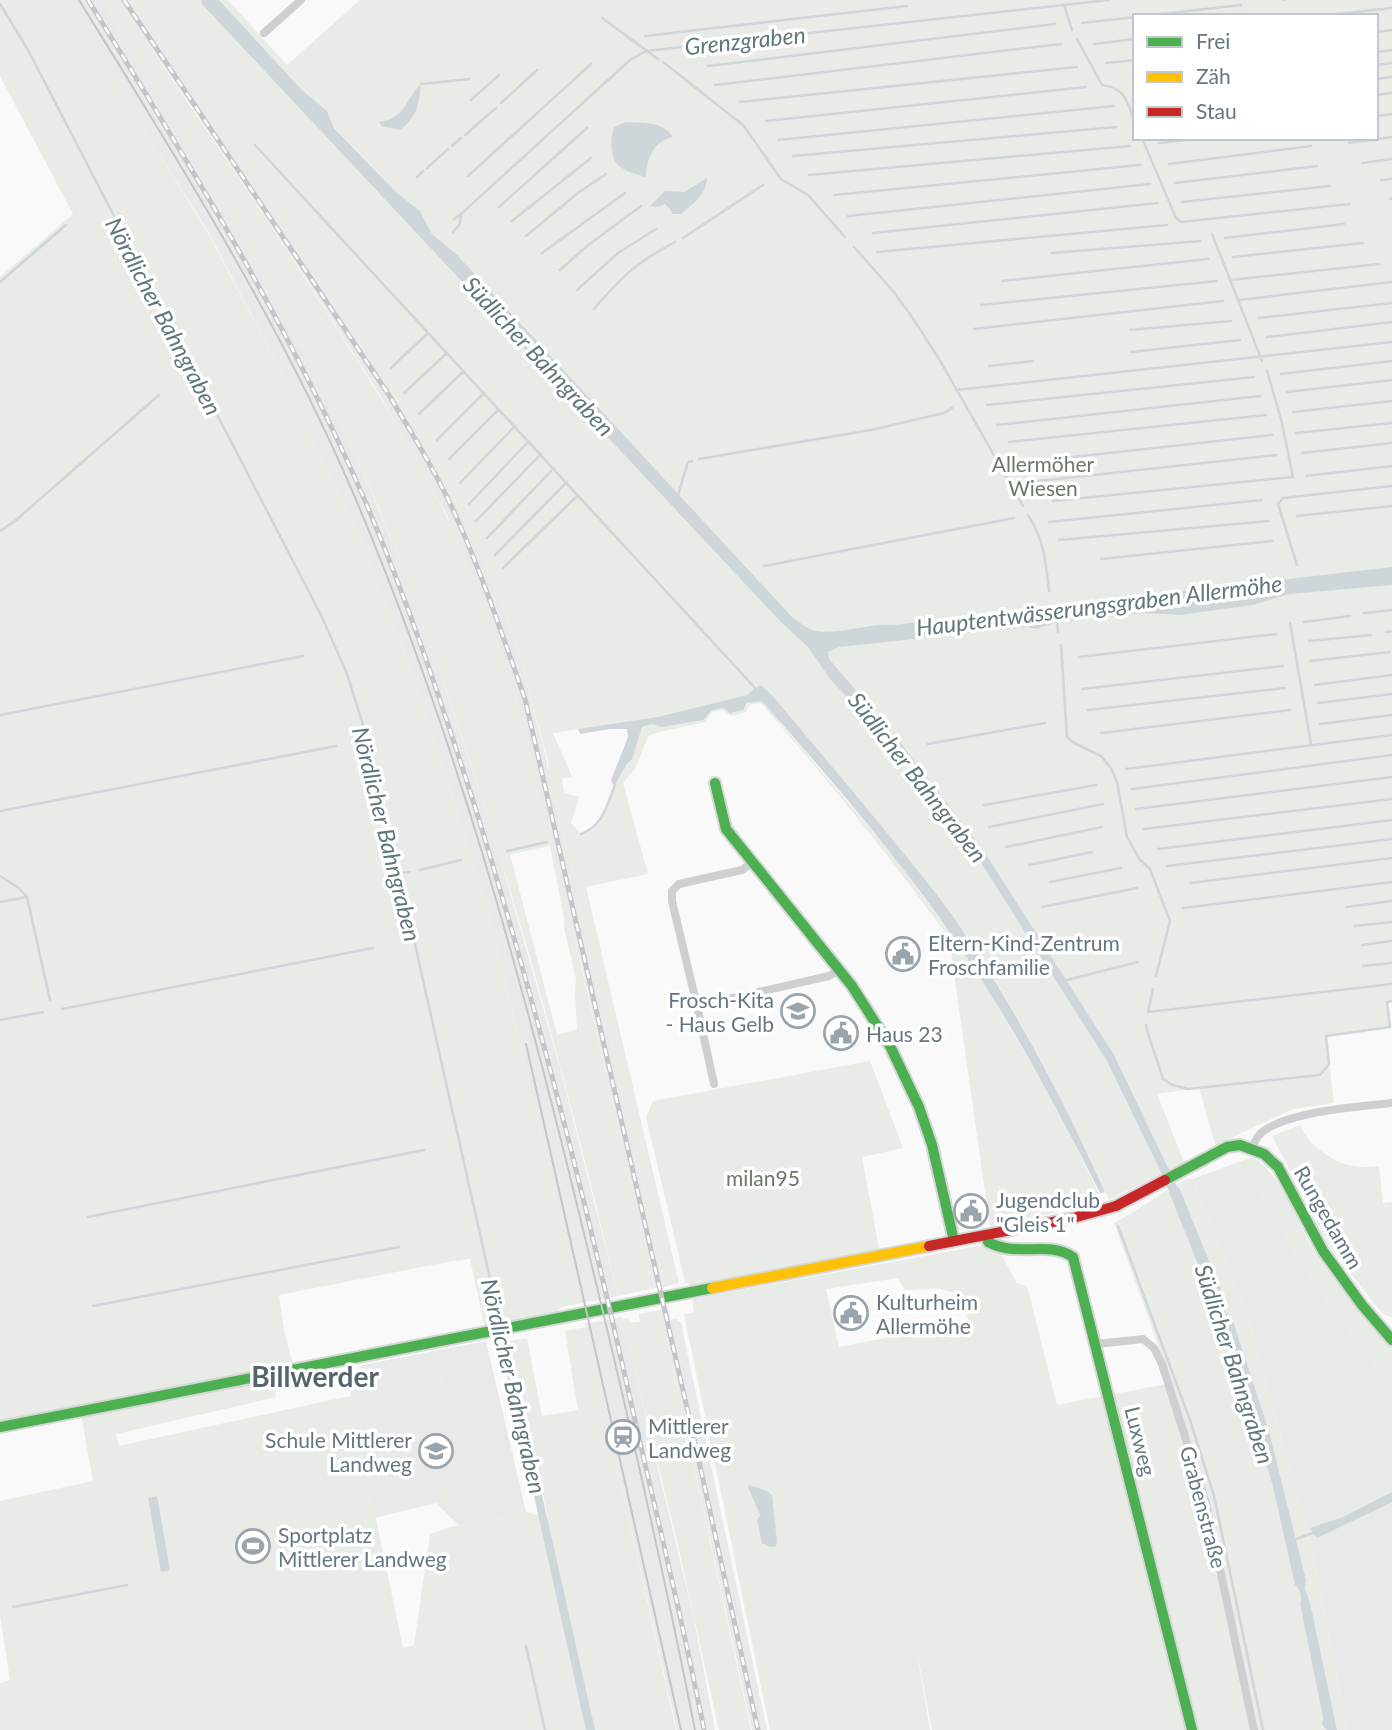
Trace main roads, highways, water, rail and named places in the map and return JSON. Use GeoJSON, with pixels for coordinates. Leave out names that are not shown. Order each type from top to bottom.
{"type":"FeatureCollection","features":[{"type":"Feature","properties":{"kind":"water","name":"Hauptentwässerungsgraben Allermöhe"},"geometry":{"type":"Polygon","coordinates":[[[202,0],[219,0],[302,90],[327,111],[334,128],[395,191],[420,211],[432,234],[457,255],[792,617],[809,629],[825,632],[894,625],[1392,567],[1392,585],[1290,594],[1252,605],[1180,615],[1145,613],[1057,622],[1036,629],[1027,627],[839,647],[828,652],[829,659],[899,741],[985,853],[1114,1055],[1169,1170],[1162,1174],[1107,1061],[980,861],[887,741],[831,680],[808,647],[780,621],[202,4],[202,0]]]}},
{"type":"Feature","properties":{"kind":"water"},"geometry":{"type":"Polygon","coordinates":[[[421,84],[416,110],[406,125],[400,130],[381,126],[379,122],[394,117],[404,108],[421,84]]]}},
{"type":"Feature","properties":{"kind":"water"},"geometry":{"type":"Polygon","coordinates":[[[626,122],[658,125],[673,137],[656,146],[646,177],[622,168],[612,153],[614,127],[626,122]]]}},
{"type":"Feature","properties":{"kind":"water"},"geometry":{"type":"Polygon","coordinates":[[[707,178],[701,194],[681,214],[672,214],[665,204],[650,206],[665,191],[684,192],[707,178]]]}},
{"type":"Feature","properties":{"kind":"water"},"geometry":{"type":"Polygon","coordinates":[[[762,686],[787,712],[916,868],[960,926],[1001,990],[1038,1056],[1105,1192],[1100,1193],[1017,1039],[938,916],[866,822],[762,701],[747,703],[743,710],[730,713],[723,708],[711,711],[703,720],[662,727],[651,724],[642,727],[632,759],[614,787],[611,780],[628,737],[627,729],[580,734],[578,729],[657,717],[747,695],[762,686]]]}},
{"type":"Feature","properties":{"kind":"water"},"geometry":{"type":"Polygon","coordinates":[[[1179,1187],[1226,1302],[1226,1313],[1233,1321],[1269,1431],[1306,1580],[1305,1589],[1337,1730],[1326,1730],[1322,1724],[1301,1598],[1295,1585],[1272,1483],[1222,1326],[1222,1315],[1215,1307],[1169,1192],[1179,1187]]]}},
{"type":"Feature","properties":{"kind":"water"},"geometry":{"type":"Polygon","coordinates":[[[496,1291],[595,1730],[586,1730],[489,1293],[496,1291]]]}},
{"type":"Feature","properties":{"kind":"water"},"geometry":{"type":"Polygon","coordinates":[[[749,1485],[772,1495],[776,1546],[770,1547],[762,1543],[757,1520],[760,1515],[749,1485]]]}},
{"type":"Feature","properties":{"kind":"water"},"geometry":{"type":"Polygon","coordinates":[[[1392,1492],[1392,1502],[1317,1538],[1310,1528],[1343,1517],[1392,1492]]]}},
{"type":"Feature","properties":{"kind":"water"},"geometry":{"type":"Polygon","coordinates":[[[157,1496],[170,1570],[161,1572],[148,1498],[157,1496]]]}},
{"type":"Feature","properties":{"kind":"waterway","name":"Grenzgraben"},"geometry":{"type":"LineString","coordinates":[[453,232],[460,224],[461,214],[630,60],[646,51],[1109,0]]}},
{"type":"Feature","properties":{"kind":"waterway","name":"Nördlicher Bahngraben"},"geometry":{"type":"LineString","coordinates":[[0,4],[28,50],[322,617],[347,674],[365,731],[399,873],[493,1292]]}},
{"type":"Feature","properties":{"kind":"waterway"},"geometry":{"type":"LineString","coordinates":[[1064,5],[1072,30]]}},
{"type":"Feature","properties":{"kind":"waterway"},"geometry":{"type":"LineString","coordinates":[[1162,14],[1241,5]]}},
{"type":"Feature","properties":{"kind":"waterway"},"geometry":{"type":"LineString","coordinates":[[645,36],[907,6]]}},
{"type":"Feature","properties":{"kind":"waterway"},"geometry":{"type":"LineString","coordinates":[[1338,14],[1392,8]]}},
{"type":"Feature","properties":{"kind":"waterway"},"geometry":{"type":"LineString","coordinates":[[1082,23],[1133,17]]}},
{"type":"Feature","properties":{"kind":"waterway"},"geometry":{"type":"LineString","coordinates":[[602,18],[658,59]]}},
{"type":"Feature","properties":{"kind":"waterway"},"geometry":{"type":"LineString","coordinates":[[708,66],[1055,24]]}},
{"type":"Feature","properties":{"kind":"waterway"},"geometry":{"type":"LineString","coordinates":[[1378,32],[1392,30]]}},
{"type":"Feature","properties":{"kind":"waterway"},"geometry":{"type":"LineString","coordinates":[[1077,39],[1102,85],[1121,92],[1133,116]]}},
{"type":"Feature","properties":{"kind":"waterway"},"geometry":{"type":"LineString","coordinates":[[1094,44],[1133,39]]}},
{"type":"Feature","properties":{"kind":"waterway"},"geometry":{"type":"LineString","coordinates":[[715,85],[1061,44]]}},
{"type":"Feature","properties":{"kind":"waterway"},"geometry":{"type":"LineString","coordinates":[[1378,52],[1392,50]]}},
{"type":"Feature","properties":{"kind":"waterway"},"geometry":{"type":"LineString","coordinates":[[1106,63],[1133,60]]}},
{"type":"Feature","properties":{"kind":"waterway"},"geometry":{"type":"LineString","coordinates":[[663,62],[743,125],[781,179],[808,195],[845,237]]}},
{"type":"Feature","properties":{"kind":"waterway"},"geometry":{"type":"LineString","coordinates":[[1378,65],[1392,63]]}},
{"type":"Feature","properties":{"kind":"waterway"},"geometry":{"type":"LineString","coordinates":[[468,176],[591,64]]}},
{"type":"Feature","properties":{"kind":"waterway"},"geometry":{"type":"LineString","coordinates":[[740,102],[1077,67]]}},
{"type":"Feature","properties":{"kind":"waterway"},"geometry":{"type":"LineString","coordinates":[[501,103],[537,70]]}},
{"type":"Feature","properties":{"kind":"waterway"},"geometry":{"type":"LineString","coordinates":[[471,100],[499,75]]}},
{"type":"Feature","properties":{"kind":"waterway"},"geometry":{"type":"LineString","coordinates":[[1378,79],[1392,77]]}},
{"type":"Feature","properties":{"kind":"waterway"},"geometry":{"type":"LineString","coordinates":[[421,84],[470,79]]}},
{"type":"Feature","properties":{"kind":"waterway"},"geometry":{"type":"LineString","coordinates":[[766,121],[1086,87]]}},
{"type":"Feature","properties":{"kind":"waterway"},"geometry":{"type":"LineString","coordinates":[[1378,95],[1392,93]]}},
{"type":"Feature","properties":{"kind":"waterway"},"geometry":{"type":"LineString","coordinates":[[778,140],[1114,106]]}},
{"type":"Feature","properties":{"kind":"waterway"},"geometry":{"type":"LineString","coordinates":[[465,135],[496,108]]}},
{"type":"Feature","properties":{"kind":"waterway"},"geometry":{"type":"LineString","coordinates":[[1378,116],[1392,114]]}},
{"type":"Feature","properties":{"kind":"waterway"},"geometry":{"type":"LineString","coordinates":[[793,156],[1116,127]]}},
{"type":"Feature","properties":{"kind":"waterway"},"geometry":{"type":"LineString","coordinates":[[499,207],[587,128]]}},
{"type":"Feature","properties":{"kind":"waterway"},"geometry":{"type":"LineString","coordinates":[[1378,139],[1392,137]]}},
{"type":"Feature","properties":{"kind":"waterway"},"geometry":{"type":"LineString","coordinates":[[452,146],[461,138]]}},
{"type":"Feature","properties":{"kind":"waterway"},"geometry":{"type":"LineString","coordinates":[[1143,140],[1176,218],[1181,222],[1350,204]]}},
{"type":"Feature","properties":{"kind":"waterway"},"geometry":{"type":"LineString","coordinates":[[1159,143],[1186,140]]}},
{"type":"Feature","properties":{"kind":"waterway"},"geometry":{"type":"LineString","coordinates":[[1349,143],[1370,140]]}},
{"type":"Feature","properties":{"kind":"waterway"},"geometry":{"type":"LineString","coordinates":[[255,145],[756,689]]}},
{"type":"Feature","properties":{"kind":"waterway"},"geometry":{"type":"LineString","coordinates":[[809,175],[1130,146]]}},
{"type":"Feature","properties":{"kind":"waterway"},"geometry":{"type":"LineString","coordinates":[[1169,164],[1311,146]]}},
{"type":"Feature","properties":{"kind":"waterway"},"geometry":{"type":"LineString","coordinates":[[427,168],[448,149]]}},
{"type":"Feature","properties":{"kind":"waterway"},"geometry":{"type":"LineString","coordinates":[[512,221],[591,158]]}},
{"type":"Feature","properties":{"kind":"waterway"},"geometry":{"type":"LineString","coordinates":[[1362,163],[1392,159]]}},
{"type":"Feature","properties":{"kind":"waterway"},"geometry":{"type":"LineString","coordinates":[[834,195],[1140,165]]}},
{"type":"Feature","properties":{"kind":"waterway"},"geometry":{"type":"LineString","coordinates":[[1175,183],[1317,166]]}},
{"type":"Feature","properties":{"kind":"waterway"},"geometry":{"type":"LineString","coordinates":[[417,177],[423,171]]}},
{"type":"Feature","properties":{"kind":"waterway"},"geometry":{"type":"LineString","coordinates":[[526,236],[578,193],[606,174]]}},
{"type":"Feature","properties":{"kind":"waterway"},"geometry":{"type":"LineString","coordinates":[[1381,180],[1392,179]]}},
{"type":"Feature","properties":{"kind":"waterway"},"geometry":{"type":"LineString","coordinates":[[848,216],[1150,184]]}},
{"type":"Feature","properties":{"kind":"waterway"},"geometry":{"type":"LineString","coordinates":[[683,238],[763,185]]}},
{"type":"Feature","properties":{"kind":"waterway"},"geometry":{"type":"LineString","coordinates":[[1182,202],[1330,186]]}},
{"type":"Feature","properties":{"kind":"waterway"},"geometry":{"type":"LineString","coordinates":[[542,253],[625,193]]}},
{"type":"Feature","properties":{"kind":"waterway"},"geometry":{"type":"LineString","coordinates":[[873,233],[1158,203]]}},
{"type":"Feature","properties":{"kind":"waterway"},"geometry":{"type":"LineString","coordinates":[[560,270],[641,206]]}},
{"type":"Feature","properties":{"kind":"waterway","name":"Grenzgraben"},"geometry":{"type":"LineString","coordinates":[[454,219],[461,214]]}},
{"type":"Feature","properties":{"kind":"waterway"},"geometry":{"type":"LineString","coordinates":[[1225,238],[1344,224]]}},
{"type":"Feature","properties":{"kind":"waterway"},"geometry":{"type":"LineString","coordinates":[[0,282],[66,225]]}},
{"type":"Feature","properties":{"kind":"waterway"},"geometry":{"type":"LineString","coordinates":[[877,252],[1167,225]]}},
{"type":"Feature","properties":{"kind":"waterway"},"geometry":{"type":"LineString","coordinates":[[577,290],[618,253],[656,229]]}},
{"type":"Feature","properties":{"kind":"waterway"},"geometry":{"type":"LineString","coordinates":[[1212,234],[1262,361]]}},
{"type":"Feature","properties":{"kind":"waterway"},"geometry":{"type":"LineString","coordinates":[[1052,253],[1201,241]]}},
{"type":"Feature","properties":{"kind":"waterway"},"geometry":{"type":"LineString","coordinates":[[594,309],[631,271],[675,242]]}},
{"type":"Feature","properties":{"kind":"waterway"},"geometry":{"type":"LineString","coordinates":[[1233,257],[1363,243]]}},
{"type":"Feature","properties":{"kind":"waterway"},"geometry":{"type":"LineString","coordinates":[[854,247],[912,317],[1023,506]]}},
{"type":"Feature","properties":{"kind":"waterway"},"geometry":{"type":"LineString","coordinates":[[1002,281],[1208,259]]}},
{"type":"Feature","properties":{"kind":"waterway"},"geometry":{"type":"LineString","coordinates":[[1231,280],[1379,264]]}},
{"type":"Feature","properties":{"kind":"waterway"},"geometry":{"type":"LineString","coordinates":[[981,305],[1217,281]]}},
{"type":"Feature","properties":{"kind":"waterway"},"geometry":{"type":"LineString","coordinates":[[1239,300],[1392,282]]}},
{"type":"Feature","properties":{"kind":"waterway"},"geometry":{"type":"LineString","coordinates":[[974,329],[1223,301]]}},
{"type":"Feature","properties":{"kind":"waterway"},"geometry":{"type":"LineString","coordinates":[[1259,318],[1392,303]]}},
{"type":"Feature","properties":{"kind":"waterway"},"geometry":{"type":"LineString","coordinates":[[1130,330],[1231,321]]}},
{"type":"Feature","properties":{"kind":"waterway"},"geometry":{"type":"LineString","coordinates":[[1267,337],[1392,322]]}},
{"type":"Feature","properties":{"kind":"waterway"},"geometry":{"type":"LineString","coordinates":[[391,368],[428,333]]}},
{"type":"Feature","properties":{"kind":"waterway"},"geometry":{"type":"LineString","coordinates":[[1131,352],[1240,340]]}},
{"type":"Feature","properties":{"kind":"waterway"},"geometry":{"type":"LineString","coordinates":[[956,390],[1392,342]]}},
{"type":"Feature","properties":{"kind":"waterway"},"geometry":{"type":"LineString","coordinates":[[404,393],[447,353]]}},
{"type":"Feature","properties":{"kind":"waterway"},"geometry":{"type":"LineString","coordinates":[[989,366],[1033,361]]}},
{"type":"Feature","properties":{"kind":"waterway"},"geometry":{"type":"LineString","coordinates":[[1281,374],[1392,361]]}},
{"type":"Feature","properties":{"kind":"waterway"},"geometry":{"type":"LineString","coordinates":[[419,414],[464,371]]}},
{"type":"Feature","properties":{"kind":"waterway"},"geometry":{"type":"LineString","coordinates":[[1053,501],[1293,477],[1281,419],[1267,371]]}},
{"type":"Feature","properties":{"kind":"waterway"},"geometry":{"type":"LineString","coordinates":[[987,405],[1254,377]]}},
{"type":"Feature","properties":{"kind":"waterway"},"geometry":{"type":"LineString","coordinates":[[1287,392],[1392,380]]}},
{"type":"Feature","properties":{"kind":"waterway"},"geometry":{"type":"LineString","coordinates":[[437,440],[484,393]]}},
{"type":"Feature","properties":{"kind":"waterway"},"geometry":{"type":"LineString","coordinates":[[0,531],[15,521],[159,395]]}},
{"type":"Feature","properties":{"kind":"waterway"},"geometry":{"type":"LineString","coordinates":[[997,425],[1260,396]]}},
{"type":"Feature","properties":{"kind":"waterway"},"geometry":{"type":"LineString","coordinates":[[1293,412],[1392,401]]}},
{"type":"Feature","properties":{"kind":"waterway"},"geometry":{"type":"LineString","coordinates":[[699,459],[871,430],[944,413],[952,408]]}},
{"type":"Feature","properties":{"kind":"waterway"},"geometry":{"type":"LineString","coordinates":[[449,459],[498,410]]}},
{"type":"Feature","properties":{"kind":"waterway"},"geometry":{"type":"LineString","coordinates":[[1009,442],[1266,415]]}},
{"type":"Feature","properties":{"kind":"waterway"},"geometry":{"type":"LineString","coordinates":[[1296,433],[1392,423]]}},
{"type":"Feature","properties":{"kind":"waterway"},"geometry":{"type":"LineString","coordinates":[[460,483],[515,426]]}},
{"type":"Feature","properties":{"kind":"waterway"},"geometry":{"type":"LineString","coordinates":[[1018,463],[1272,435]]}},
{"type":"Feature","properties":{"kind":"waterway"},"geometry":{"type":"LineString","coordinates":[[469,504],[529,441]]}},
{"type":"Feature","properties":{"kind":"waterway"},"geometry":{"type":"LineString","coordinates":[[1302,453],[1392,443]]}},
{"type":"Feature","properties":{"kind":"waterway"},"geometry":{"type":"LineString","coordinates":[[476,521],[541,454]]}},
{"type":"Feature","properties":{"kind":"waterway"},"geometry":{"type":"LineString","coordinates":[[1029,482],[1276,455]]}},
{"type":"Feature","properties":{"kind":"waterway"},"geometry":{"type":"LineString","coordinates":[[678,495],[688,462],[692,461]]}},
{"type":"Feature","properties":{"kind":"waterway"},"geometry":{"type":"LineString","coordinates":[[1306,476],[1392,466]]}},
{"type":"Feature","properties":{"kind":"waterway"},"geometry":{"type":"LineString","coordinates":[[487,538],[554,468]]}},
{"type":"Feature","properties":{"kind":"waterway"},"geometry":{"type":"LineString","coordinates":[[495,555],[567,482]]}},
{"type":"Feature","properties":{"kind":"waterway"},"geometry":{"type":"LineString","coordinates":[[1297,565],[1278,504],[1283,498],[1392,486]]}},
{"type":"Feature","properties":{"kind":"waterway"},"geometry":{"type":"LineString","coordinates":[[503,568],[578,495]]}},
{"type":"Feature","properties":{"kind":"waterway"},"geometry":{"type":"LineString","coordinates":[[1049,522],[1262,500]]}},
{"type":"Feature","properties":{"kind":"waterway"},"geometry":{"type":"LineString","coordinates":[[1297,516],[1392,506]]}},
{"type":"Feature","properties":{"kind":"waterway","name":"Hauptentwässerungsgraben Allermöhe"},"geometry":{"type":"LineString","coordinates":[[1028,515],[1041,542],[1049,591]]}},
{"type":"Feature","properties":{"kind":"waterway"},"geometry":{"type":"LineString","coordinates":[[764,566],[1014,518]]}},
{"type":"Feature","properties":{"kind":"waterway"},"geometry":{"type":"LineString","coordinates":[[1059,540],[1269,521]]}},
{"type":"Feature","properties":{"kind":"waterway"},"geometry":{"type":"LineString","coordinates":[[1101,559],[1272,541]]}},
{"type":"Feature","properties":{"kind":"waterway"},"geometry":{"type":"LineString","coordinates":[[1364,613],[1392,610]]}},
{"type":"Feature","properties":{"kind":"waterway"},"geometry":{"type":"LineString","coordinates":[[1304,622],[1350,616]]}},
{"type":"Feature","properties":{"kind":"waterway","name":"Hauptentwässerungsgraben Allermöhe"},"geometry":{"type":"LineString","coordinates":[[1057,620],[1058,632]]}},
{"type":"Feature","properties":{"kind":"waterway"},"geometry":{"type":"LineString","coordinates":[[1290,623],[1311,744]]}},
{"type":"Feature","properties":{"kind":"waterway"},"geometry":{"type":"LineString","coordinates":[[1386,632],[1392,631]]}},
{"type":"Feature","properties":{"kind":"waterway"},"geometry":{"type":"LineString","coordinates":[[1079,657],[1276,634]]}},
{"type":"Feature","properties":{"kind":"waterway"},"geometry":{"type":"LineString","coordinates":[[1309,641],[1371,635]]}},
{"type":"Feature","properties":{"kind":"waterway"},"geometry":{"type":"LineString","coordinates":[[1061,645],[1067,737],[1101,756],[1111,768],[1117,782],[1127,837],[1140,860],[1150,869],[1170,921],[1156,976]]}},
{"type":"Feature","properties":{"kind":"waterway"},"geometry":{"type":"LineString","coordinates":[[1310,661],[1390,652]]}},
{"type":"Feature","properties":{"kind":"waterway"},"geometry":{"type":"LineString","coordinates":[[0,715],[303,656]]}},
{"type":"Feature","properties":{"kind":"waterway"},"geometry":{"type":"LineString","coordinates":[[1082,689],[1283,666]]}},
{"type":"Feature","properties":{"kind":"waterway"},"geometry":{"type":"LineString","coordinates":[[1315,685],[1392,675]]}},
{"type":"Feature","properties":{"kind":"waterway"},"geometry":{"type":"LineString","coordinates":[[1088,710],[1285,688]]}},
{"type":"Feature","properties":{"kind":"waterway"},"geometry":{"type":"LineString","coordinates":[[1318,703],[1392,694]]}},
{"type":"Feature","properties":{"kind":"waterway"},"geometry":{"type":"LineString","coordinates":[[1101,733],[1290,710]]}},
{"type":"Feature","properties":{"kind":"waterway"},"geometry":{"type":"LineString","coordinates":[[1320,724],[1392,715]]}},
{"type":"Feature","properties":{"kind":"waterway"},"geometry":{"type":"LineString","coordinates":[[928,744],[1045,723]]}},
{"type":"Feature","properties":{"kind":"waterway"},"geometry":{"type":"LineString","coordinates":[[1126,769],[1392,735]]}},
{"type":"Feature","properties":{"kind":"waterway"},"geometry":{"type":"LineString","coordinates":[[0,811],[336,746]]}},
{"type":"Feature","properties":{"kind":"waterway"},"geometry":{"type":"LineString","coordinates":[[1132,789],[1392,755]]}},
{"type":"Feature","properties":{"kind":"waterway"},"geometry":{"type":"LineString","coordinates":[[1136,809],[1392,777]]}},
{"type":"Feature","properties":{"kind":"waterway"},"geometry":{"type":"LineString","coordinates":[[581,834],[599,820],[615,785]]}},
{"type":"Feature","properties":{"kind":"waterway"},"geometry":{"type":"LineString","coordinates":[[984,805],[1096,785]]}},
{"type":"Feature","properties":{"kind":"waterway"},"geometry":{"type":"LineString","coordinates":[[1144,829],[1392,799]]}},
{"type":"Feature","properties":{"kind":"waterway"},"geometry":{"type":"LineString","coordinates":[[989,827],[1103,804]]}},
{"type":"Feature","properties":{"kind":"waterway"},"geometry":{"type":"LineString","coordinates":[[1158,849],[1392,820]]}},
{"type":"Feature","properties":{"kind":"waterway"},"geometry":{"type":"LineString","coordinates":[[1006,847],[1102,827]]}},
{"type":"Feature","properties":{"kind":"waterway"},"geometry":{"type":"LineString","coordinates":[[1167,866],[1392,839]]}},
{"type":"Feature","properties":{"kind":"waterway"},"geometry":{"type":"LineString","coordinates":[[507,851],[547,842]]}},
{"type":"Feature","properties":{"kind":"waterway"},"geometry":{"type":"LineString","coordinates":[[1029,865],[1092,852]]}},
{"type":"Feature","properties":{"kind":"waterway"},"geometry":{"type":"LineString","coordinates":[[1190,883],[1392,858]]}},
{"type":"Feature","properties":{"kind":"waterway"},"geometry":{"type":"LineString","coordinates":[[420,870],[461,860]]}},
{"type":"Feature","properties":{"kind":"waterway"},"geometry":{"type":"LineString","coordinates":[[1050,882],[1121,868]]}},
{"type":"Feature","properties":{"kind":"waterway"},"geometry":{"type":"LineString","coordinates":[[400,873],[410,872]]}},
{"type":"Feature","properties":{"kind":"waterway"},"geometry":{"type":"LineString","coordinates":[[0,876],[19,888],[27,897],[50,1000]]}},
{"type":"Feature","properties":{"kind":"waterway"},"geometry":{"type":"LineString","coordinates":[[1183,908],[1392,882]]}},
{"type":"Feature","properties":{"kind":"waterway"},"geometry":{"type":"LineString","coordinates":[[1042,907],[1137,888]]}},
{"type":"Feature","properties":{"kind":"waterway"},"geometry":{"type":"LineString","coordinates":[[0,902],[27,897]]}},
{"type":"Feature","properties":{"kind":"waterway"},"geometry":{"type":"LineString","coordinates":[[1346,907],[1392,901]]}},
{"type":"Feature","properties":{"kind":"waterway"},"geometry":{"type":"LineString","coordinates":[[1354,926],[1392,922]]}},
{"type":"Feature","properties":{"kind":"waterway"},"geometry":{"type":"LineString","coordinates":[[1362,945],[1392,941]]}},
{"type":"Feature","properties":{"kind":"waterway"},"geometry":{"type":"LineString","coordinates":[[62,1009],[373,948]]}},
{"type":"Feature","properties":{"kind":"waterway"},"geometry":{"type":"LineString","coordinates":[[1063,981],[1138,962]]}},
{"type":"Feature","properties":{"kind":"waterway"},"geometry":{"type":"LineString","coordinates":[[1363,966],[1392,963]]}},
{"type":"Feature","properties":{"kind":"waterway"},"geometry":{"type":"LineString","coordinates":[[1153,989],[1148,1012],[1392,984]]}},
{"type":"Feature","properties":{"kind":"waterway"},"geometry":{"type":"LineString","coordinates":[[1146,1025],[1163,1079],[1188,1089],[1320,1075],[1329,1064],[1326,1036],[1390,1027],[1387,1002],[1392,1001]]}},
{"type":"Feature","properties":{"kind":"waterway"},"geometry":{"type":"LineString","coordinates":[[0,1020],[43,1012]]}},
{"type":"Feature","properties":{"kind":"waterway"},"geometry":{"type":"LineString","coordinates":[[88,1217],[424,1150]]}},
{"type":"Feature","properties":{"kind":"waterway","name":"Südlicher Bahngraben"},"geometry":{"type":"LineString","coordinates":[[1166,1172],[1177,1199]]}},
{"type":"Feature","properties":{"kind":"waterway"},"geometry":{"type":"LineString","coordinates":[[1118,1226],[1190,1420],[1214,1496],[1263,1730]]}},
{"type":"Feature","properties":{"kind":"waterway"},"geometry":{"type":"LineString","coordinates":[[93,1306],[399,1247]]}},
{"type":"Feature","properties":{"kind":"waterway"},"geometry":{"type":"LineString","coordinates":[[1296,1539],[1316,1532]]}},
{"type":"Feature","properties":{"kind":"waterway"},"geometry":{"type":"LineString","coordinates":[[13,1607],[127,1585]]}},
{"type":"Feature","properties":{"kind":"waterway"},"geometry":{"type":"LineString","coordinates":[[526,1646],[545,1730]]}},
{"type":"Feature","properties":{"kind":"tram line"},"geometry":{"type":"LineString","coordinates":[[79,0],[226,243],[294,367],[354,495],[422,670],[481,850],[533,1031],[595,1277],[640,1471],[695,1730]]}},
{"type":"Feature","properties":{"kind":"tram line"},"geometry":{"type":"LineString","coordinates":[[526,1044],[681,1730]]}},
{"type":"Feature","properties":{"kind":"railway"},"geometry":{"type":"LineString","coordinates":[[88,0],[197,179],[299,361],[359,487],[422,647],[497,880],[556,1092],[609,1305],[704,1730]]}},
{"type":"Feature","properties":{"kind":"railway"},"geometry":{"type":"LineString","coordinates":[[124,0],[387,392],[448,498],[492,606],[525,699],[758,1730]]}},
{"type":"Feature","properties":{"kind":"place","name":"Eltern-Kind-Zentrum Froschfamilie"},"geometry":{"type":"Point","coordinates":[903,954]}},
{"type":"Feature","properties":{"kind":"place","name":"Frosch-Kita - Haus Gelb"},"geometry":{"type":"Point","coordinates":[798,1011]}},
{"type":"Feature","properties":{"kind":"place","name":"Haus 23"},"geometry":{"type":"Point","coordinates":[841,1033]}},
{"type":"Feature","properties":{"kind":"place","name":"Jugendclub \"Gleis 1\""},"geometry":{"type":"Point","coordinates":[971,1211]}},
{"type":"Feature","properties":{"kind":"place","name":"Kulturheim Allermöhe"},"geometry":{"type":"Point","coordinates":[851,1313]}},
{"type":"Feature","properties":{"kind":"place","name":"Mittlerer Landweg"},"geometry":{"type":"Point","coordinates":[623,1437]}},
{"type":"Feature","properties":{"kind":"place","name":"Schule Mittlerer Landweg"},"geometry":{"type":"Point","coordinates":[436,1451]}},
{"type":"Feature","properties":{"kind":"place","name":"Sportplatz Mittlerer Landweg"},"geometry":{"type":"Point","coordinates":[253,1546]}},
{"type":"Feature","properties":{"kind":"district","name":"Billwerder"},"geometry":{"type":"Point","coordinates":[315,1376]}},
{"type":"Feature","properties":{"kind":"park label","name":"Allermöher Wiesen"},"geometry":{"type":"Point","coordinates":[1043,475]}},
{"type":"Feature","properties":{"kind":"park label","name":"milan95"},"geometry":{"type":"Point","coordinates":[763,1177]}}]}
